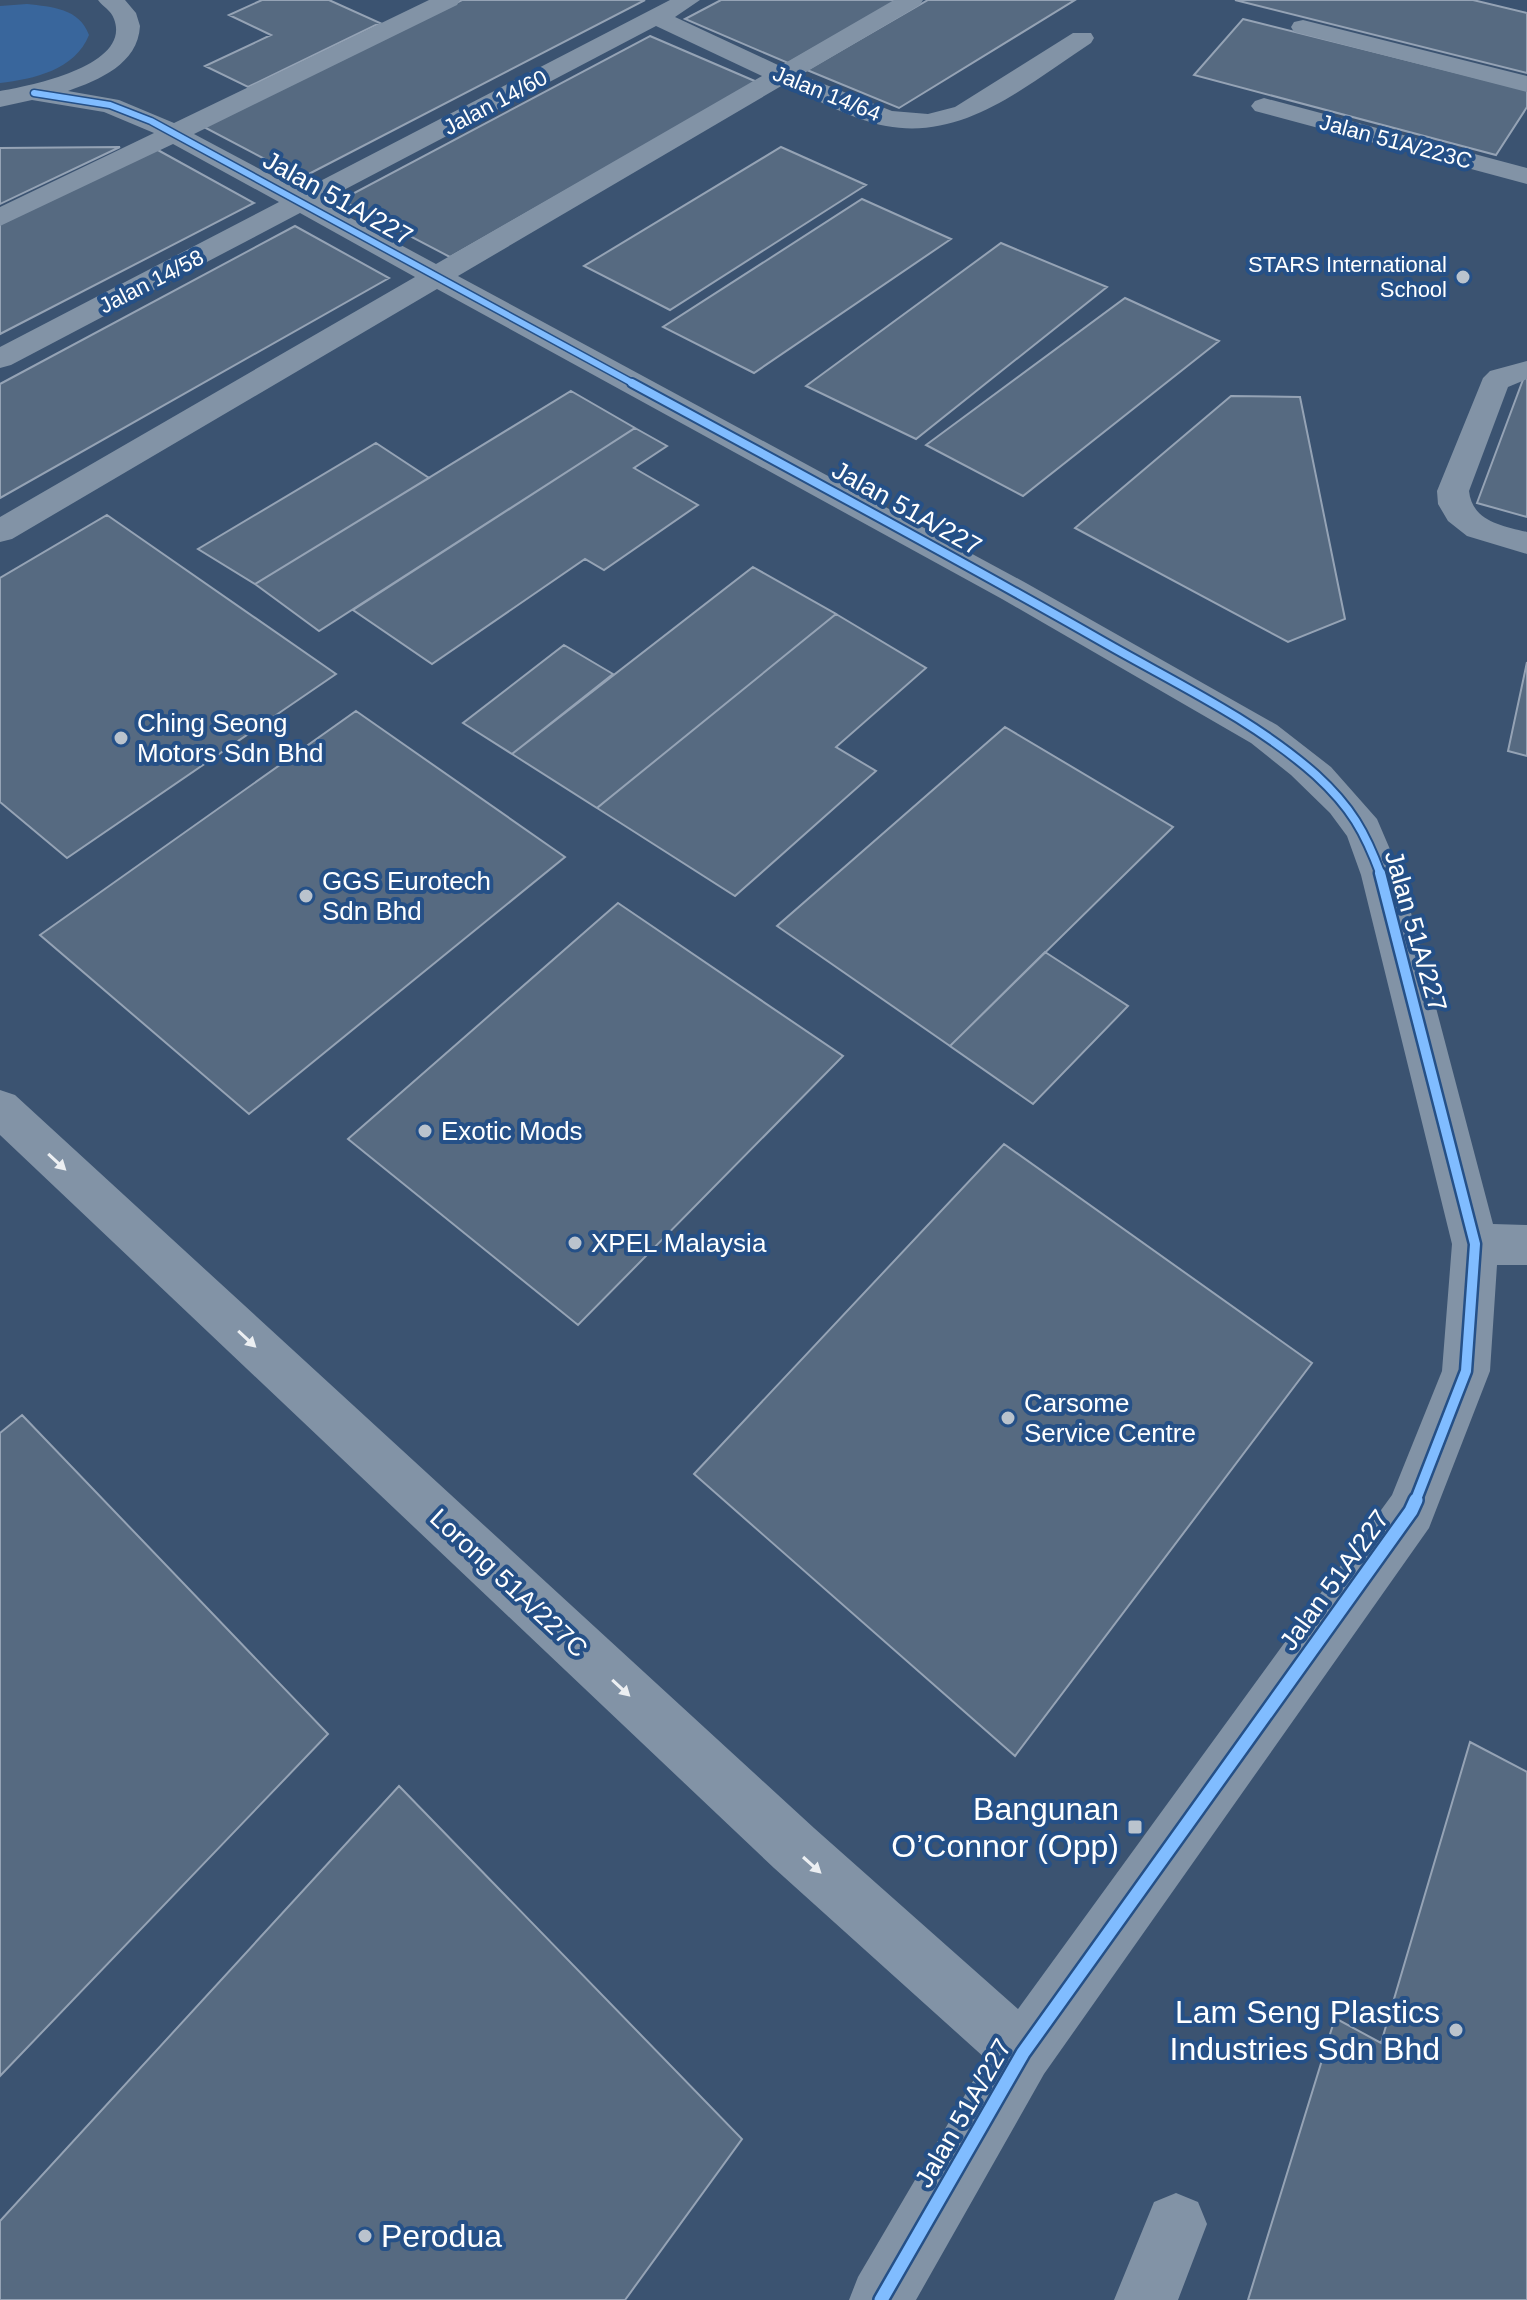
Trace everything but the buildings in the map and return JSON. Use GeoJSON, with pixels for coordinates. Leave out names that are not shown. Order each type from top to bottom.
{"type":"FeatureCollection","features":[{"type":"Feature","properties":{"kind":"street"},"geometry":{"type":"LineString","coordinates":[[0,218],[163,127],[448,0]]}},
{"type":"Feature","properties":{"kind":"street","name":"Jalan 14/60"},"geometry":{"type":"LineString","coordinates":[[302,203],[688,0]]}},
{"type":"Feature","properties":{"kind":"street"},"geometry":{"type":"LineString","coordinates":[[0,531],[911,0]]}},
{"type":"Feature","properties":{"kind":"street"},"geometry":{"type":"LineString","coordinates":[[0,99],[73,81],[103,65],[120,50],[128,34],[127,19],[118,2]]}},
{"type":"Feature","properties":{"kind":"street","name":"Jalan 14/64"},"geometry":{"type":"LineString","coordinates":[[656,17],[782,76],[888,119],[928,122],[964,113],[1082,38]]}},
{"type":"Feature","properties":{"kind":"street"},"geometry":{"type":"LineString","coordinates":[[1303,27],[1527,84]]}},
{"type":"Feature","properties":{"kind":"street","name":"Jalan 51A/227"},"geometry":{"type":"LineString","coordinates":[[103,65],[163,127]]}},
{"type":"Feature","properties":{"kind":"street","name":"Jalan 51A/227"},"geometry":{"type":"LineString","coordinates":[[34,93],[110,105],[163,127],[1014,591],[1264,734],[1292,754],[1340,801],[1362,828],[1381,875],[1475,1244],[1466,1371],[1411,1511],[1023,2053],[881,2300]]}},
{"type":"Feature","properties":{"kind":"street","name":"Jalan 51A/223C"},"geometry":{"type":"LineString","coordinates":[[1264,106],[1518,166]]}},
{"type":"Feature","properties":{"kind":"street","name":"Jalan 14/58"},"geometry":{"type":"LineString","coordinates":[[0,359],[302,203]]}},
{"type":"Feature","properties":{"kind":"street"},"geometry":{"type":"LineString","coordinates":[[1527,370],[1501,377],[1494,385],[1453,491],[1452,503],[1473,526],[1527,543]]}},
{"type":"Feature","properties":{"kind":"street","name":"Lorong 51A/227C"},"geometry":{"type":"LineString","coordinates":[[0,1108],[794,1848],[1023,2053]]}},
{"type":"Feature","properties":{"kind":"street"},"geometry":{"type":"LineString","coordinates":[[1475,1244],[1527,1245]]}},
{"type":"Feature","properties":{"kind":"street"},"geometry":{"type":"LineString","coordinates":[[1146,2300],[1176,2224]]}},
{"type":"Feature","properties":{"kind":"shaded area"},"geometry":{"type":"Polygon","coordinates":[[[27,4],[72,14],[89,35],[83,47],[64,65],[26,79],[0,83],[0,6],[27,4]]]}},
{"type":"Feature","properties":{"kind":"cycle path"},"geometry":{"type":"LineString","coordinates":[[34,93],[110,105],[151,121],[1014,591],[1264,734],[1331,790],[1354,816],[1371,846],[1475,1244],[1466,1371],[1411,1511],[1023,2053],[881,2300]]}},
{"type":"Feature","properties":{"kind":"place","name":"STARS International School"},"geometry":{"type":"Point","coordinates":[1463,277]}},
{"type":"Feature","properties":{"kind":"place","name":"Ching Seong Motors Sdn Bhd"},"geometry":{"type":"Point","coordinates":[121,738]}},
{"type":"Feature","properties":{"kind":"place","name":"GGS Eurotech Sdn Bhd"},"geometry":{"type":"Point","coordinates":[306,896]}},
{"type":"Feature","properties":{"kind":"place","name":"Exotic Mods"},"geometry":{"type":"Point","coordinates":[425,1131]}},
{"type":"Feature","properties":{"kind":"place","name":"XPEL Malaysia"},"geometry":{"type":"Point","coordinates":[575,1243]}},
{"type":"Feature","properties":{"kind":"place","name":"Carsome Service Centre"},"geometry":{"type":"Point","coordinates":[1008,1418]}},
{"type":"Feature","properties":{"kind":"place","name":"Bangunan O’Connor (Opp)"},"geometry":{"type":"Point","coordinates":[1135,1827]}},
{"type":"Feature","properties":{"kind":"place","name":"Lam Seng Plastics Industries Sdn Bhd"},"geometry":{"type":"Point","coordinates":[1456,2030]}},
{"type":"Feature","properties":{"kind":"place","name":"Perodua"},"geometry":{"type":"Point","coordinates":[365,2236]}}]}
